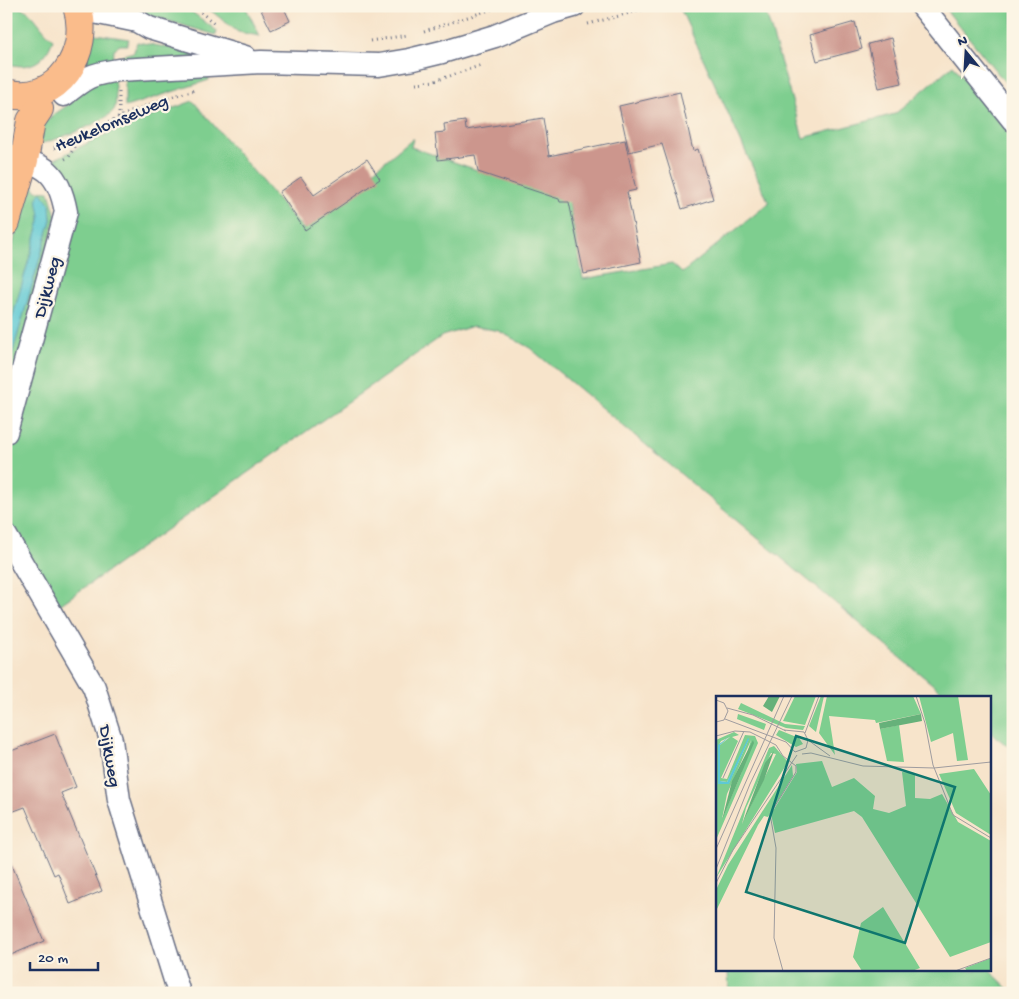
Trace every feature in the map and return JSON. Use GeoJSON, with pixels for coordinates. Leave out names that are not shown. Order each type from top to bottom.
{"type":"FeatureCollection","features":[{"type":"Feature","properties":{"kind":"main road"},"geometry":{"type":"LineString","coordinates":[[58,6],[62,13],[71,19],[80,12]]}},
{"type":"Feature","properties":{"kind":"main road"},"geometry":{"type":"LineString","coordinates":[[20,103],[53,86],[71,66],[78,52],[81,38],[80,12]]}},
{"type":"Feature","properties":{"kind":"main road"},"geometry":{"type":"LineString","coordinates":[[20,103],[48,106],[64,95]]}},
{"type":"Feature","properties":{"kind":"main road"},"geometry":{"type":"LineString","coordinates":[[9,210],[14,159],[31,121],[20,103]]}},
{"type":"Feature","properties":{"kind":"street","name":"Heukelomseweg"},"geometry":{"type":"LineString","coordinates":[[64,95],[82,80],[96,74],[119,70],[261,62],[379,65],[409,60],[495,36],[574,6]]}},
{"type":"Feature","properties":{"kind":"street"},"geometry":{"type":"LineString","coordinates":[[922,6],[1013,120]]}},
{"type":"Feature","properties":{"kind":"street","name":"Heukelomseweg"},"geometry":{"type":"LineString","coordinates":[[80,12],[134,34],[149,28],[261,62]]}},
{"type":"Feature","properties":{"kind":"street","name":"Dijkweg"},"geometry":{"type":"LineString","coordinates":[[6,432],[66,212],[64,198],[54,176],[46,168],[14,159]]}},
{"type":"Feature","properties":{"kind":"street","name":"Dijkweg"},"geometry":{"type":"LineString","coordinates":[[6,536],[94,686],[112,740],[119,800],[179,993]]}},
{"type":"Feature","properties":{"kind":"path"},"geometry":{"type":"LineString","coordinates":[[193,6],[219,26]]}},
{"type":"Feature","properties":{"kind":"path"},"geometry":{"type":"LineString","coordinates":[[422,32],[502,6]]}},
{"type":"Feature","properties":{"kind":"path"},"geometry":{"type":"LineString","coordinates":[[363,42],[413,34]]}},
{"type":"Feature","properties":{"kind":"path","name":"Heukelomseweg"},"geometry":{"type":"LineString","coordinates":[[14,159],[66,144],[139,107],[202,88]]}},
{"type":"Feature","properties":{"kind":"green space"},"geometry":{"type":"Polygon","coordinates":[[[6,6],[15,6],[28,12],[53,39],[46,54],[36,63],[22,66],[6,63],[6,6]]]}},
{"type":"Feature","properties":{"kind":"green space"},"geometry":{"type":"Polygon","coordinates":[[[146,6],[184,6],[217,31],[216,35],[145,14],[146,6]]]}},
{"type":"Feature","properties":{"kind":"green space"},"geometry":{"type":"Polygon","coordinates":[[[205,6],[245,6],[260,36],[238,32],[205,6]]]}},
{"type":"Feature","properties":{"kind":"green space"},"geometry":{"type":"Polygon","coordinates":[[[697,6],[764,6],[803,138],[895,114],[953,65],[1013,138],[1013,750],[992,734],[992,696],[947,696],[530,348],[499,331],[473,326],[442,336],[58,606],[6,521],[6,469],[75,210],[71,182],[49,162],[119,128],[193,101],[303,229],[413,138],[411,147],[569,202],[583,279],[672,264],[682,273],[769,203],[681,10],[697,6]]]}},
{"type":"Feature","properties":{"kind":"green space"},"geometry":{"type":"Polygon","coordinates":[[[943,6],[1013,6],[1013,92],[943,6]]]}},
{"type":"Feature","properties":{"kind":"green space"},"geometry":{"type":"Polygon","coordinates":[[[93,35],[129,39],[127,45],[120,45],[114,49],[113,62],[84,67],[93,35]]]}},
{"type":"Feature","properties":{"kind":"green space"},"geometry":{"type":"Polygon","coordinates":[[[137,42],[198,53],[200,57],[122,63],[122,55],[134,52],[137,42]]]}},
{"type":"Feature","properties":{"kind":"green space"},"geometry":{"type":"Polygon","coordinates":[[[208,74],[209,80],[125,107],[125,77],[208,74]]]}},
{"type":"Feature","properties":{"kind":"green space"},"geometry":{"type":"Polygon","coordinates":[[[114,79],[116,100],[112,113],[80,130],[35,145],[45,122],[52,116],[93,83],[114,79]]]}},
{"type":"Feature","properties":{"kind":"green space"},"geometry":{"type":"Polygon","coordinates":[[[29,176],[36,191],[49,192],[56,216],[6,408],[6,375],[51,220],[50,204],[37,198],[40,221],[6,340],[6,275],[29,176]]]}},
{"type":"Feature","properties":{"kind":"green space"},"geometry":{"type":"Polygon","coordinates":[[[728,972],[991,972],[1013,993],[729,993],[728,972]]]}},
{"type":"Feature","properties":{"kind":"water"},"geometry":{"type":"Polygon","coordinates":[[[42,193],[50,204],[51,220],[6,375],[6,340],[40,221],[38,200],[39,194],[42,193]]]}},
{"type":"Feature","properties":{"kind":"building"},"geometry":{"type":"Polygon","coordinates":[[[259,6],[283,6],[290,21],[271,30],[259,6]]]}},
{"type":"Feature","properties":{"kind":"building"},"geometry":{"type":"Polygon","coordinates":[[[855,22],[862,49],[817,61],[810,35],[855,22]]]}},
{"type":"Feature","properties":{"kind":"building"},"geometry":{"type":"Polygon","coordinates":[[[891,38],[902,83],[879,88],[868,44],[891,38]]]}},
{"type":"Feature","properties":{"kind":"building"},"geometry":{"type":"Polygon","coordinates":[[[680,92],[693,151],[698,149],[713,199],[682,209],[662,144],[629,152],[619,106],[680,92]]]}},
{"type":"Feature","properties":{"kind":"building"},"geometry":{"type":"Polygon","coordinates":[[[543,118],[549,156],[625,140],[636,190],[627,192],[641,262],[584,274],[569,202],[560,202],[559,199],[478,172],[475,155],[438,160],[435,133],[445,132],[444,124],[465,121],[466,130],[543,118]]]}},
{"type":"Feature","properties":{"kind":"building"},"geometry":{"type":"Polygon","coordinates":[[[367,159],[380,179],[305,230],[279,192],[301,177],[314,195],[367,159]]]}},
{"type":"Feature","properties":{"kind":"building"},"geometry":{"type":"Polygon","coordinates":[[[55,734],[76,787],[61,793],[102,891],[70,904],[58,873],[54,875],[25,807],[6,814],[6,753],[55,734]]]}},
{"type":"Feature","properties":{"kind":"building"},"geometry":{"type":"Polygon","coordinates":[[[6,851],[44,941],[6,957],[6,851]]]}}]}
